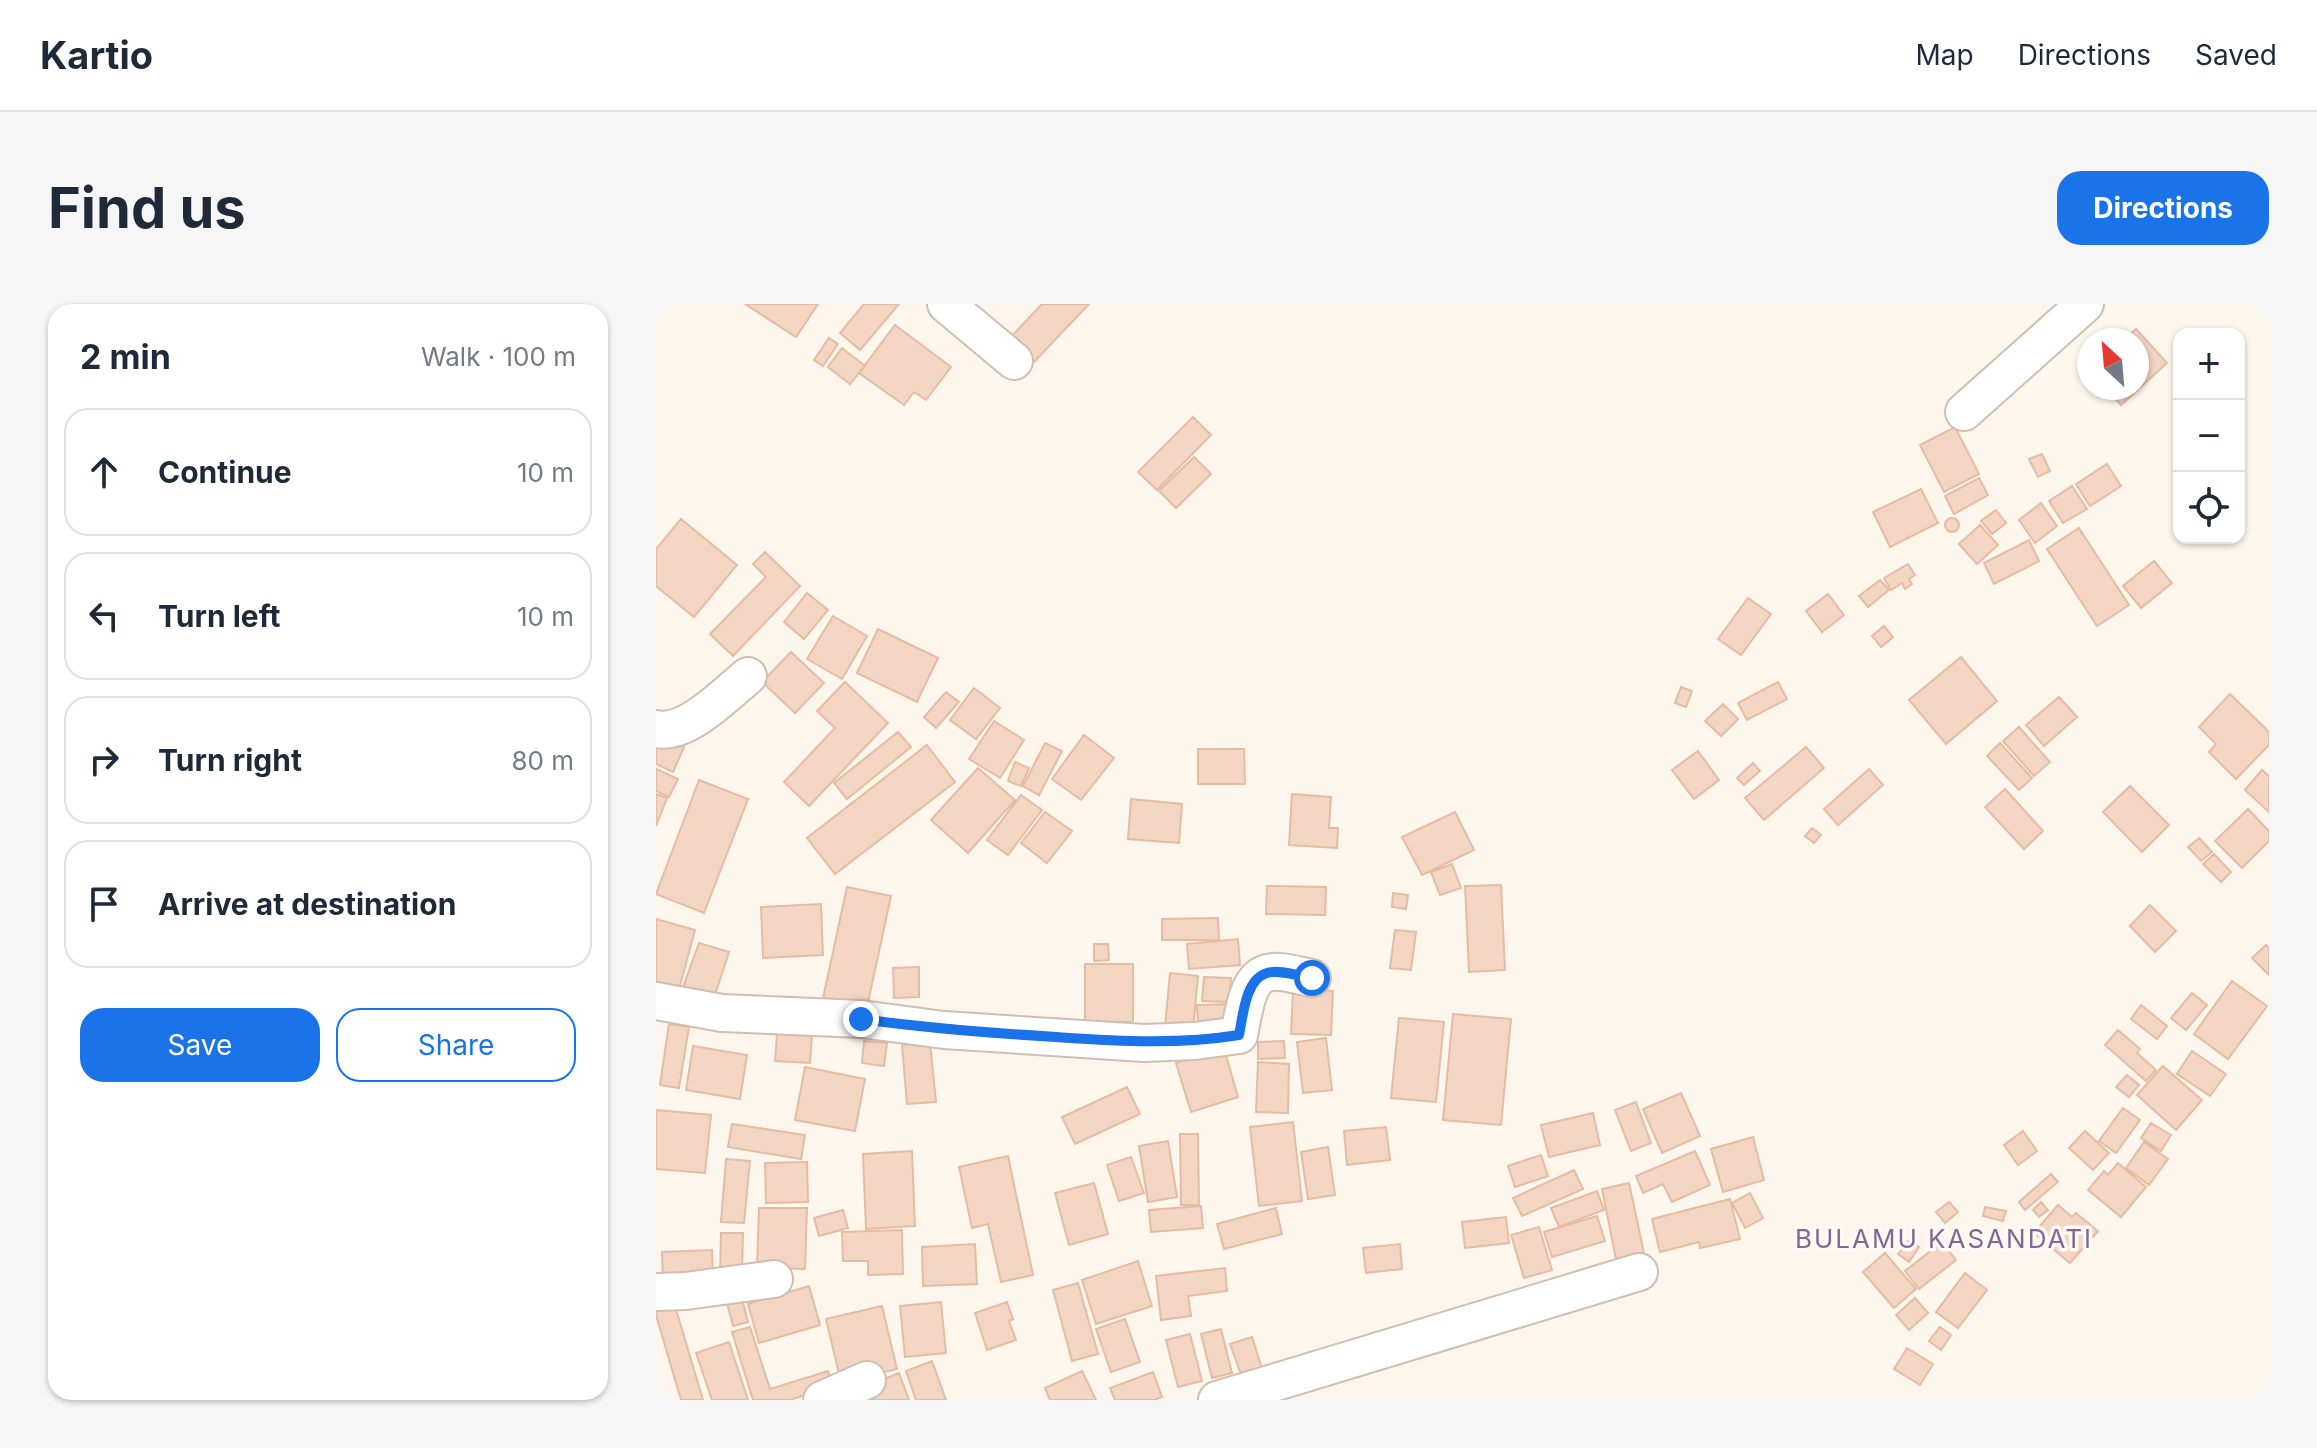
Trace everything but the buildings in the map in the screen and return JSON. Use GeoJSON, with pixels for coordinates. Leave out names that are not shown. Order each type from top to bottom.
{"type":"FeatureCollection","features":[{"type":"Feature","properties":{"kind":"street"},"geometry":{"type":"LineString","coordinates":[[946,304],[1014,361]]}},
{"type":"Feature","properties":{"kind":"street"},"geometry":{"type":"LineString","coordinates":[[1964,412],[2085,304]]}},
{"type":"Feature","properties":{"kind":"street"},"geometry":{"type":"LineString","coordinates":[[656,729],[664,731],[691,722],[748,676]]}},
{"type":"Feature","properties":{"kind":"street"},"geometry":{"type":"LineString","coordinates":[[656,1001],[722,1013],[861,1019],[944,1030],[1144,1043],[1239,1035],[1250,988],[1258,977],[1269,972],[1312,978]]}},
{"type":"Feature","properties":{"kind":"street"},"geometry":{"type":"LineString","coordinates":[[1217,1400],[1639,1272]]}},
{"type":"Feature","properties":{"kind":"street"},"geometry":{"type":"LineString","coordinates":[[656,1292],[774,1279]]}},
{"type":"Feature","properties":{"kind":"street"},"geometry":{"type":"LineString","coordinates":[[822,1400],[867,1380]]}},
{"type":"Feature","properties":{"kind":"district","name":"BULAMU KASANDATI"},"geometry":{"type":"Point","coordinates":[1944,1239]}},
{"type":"Feature","properties":{"kind":"route"},"geometry":{"type":"LineString","coordinates":[[861,1019],[944,1030],[1144,1043],[1195,1041],[1239,1035],[1250,988],[1258,977],[1269,972],[1312,978]]}}]}
